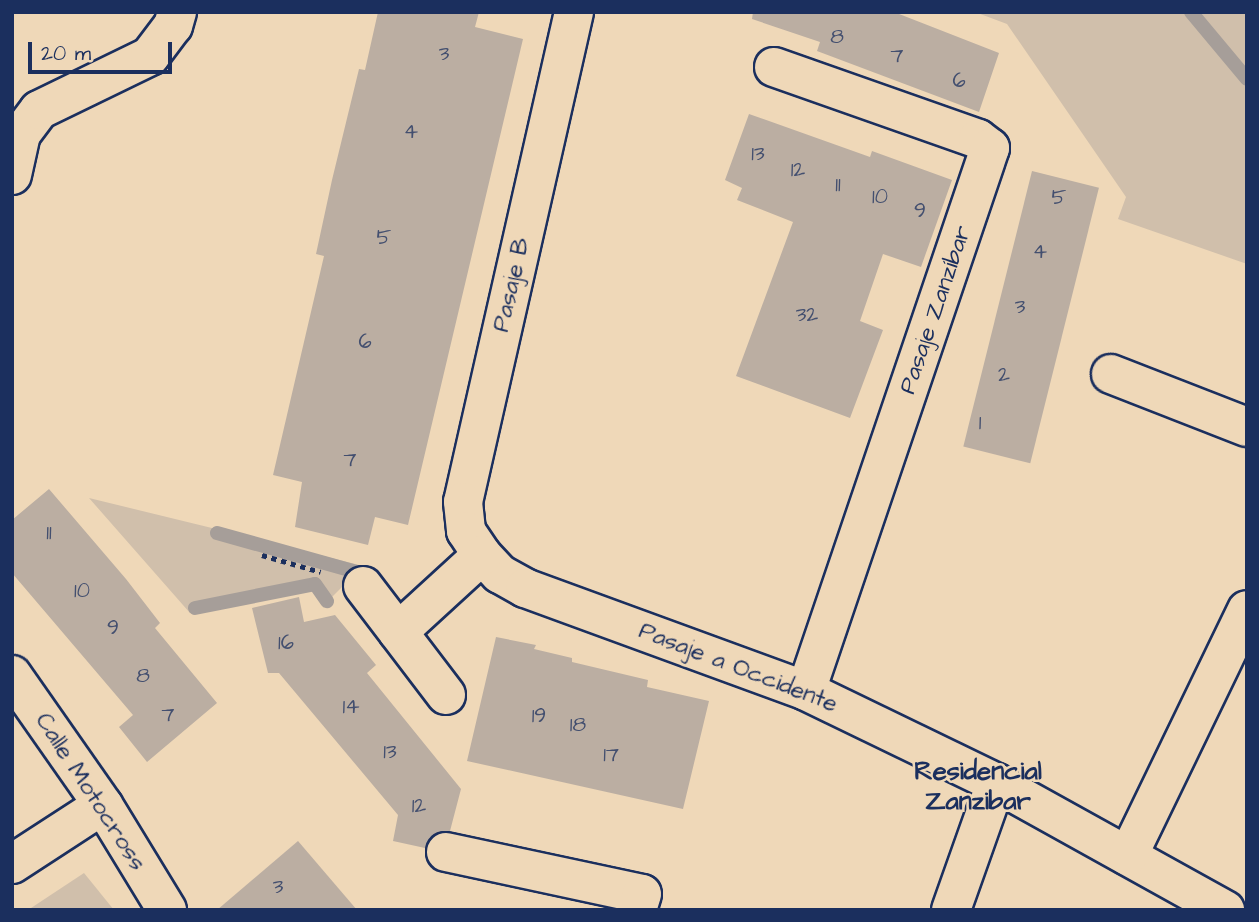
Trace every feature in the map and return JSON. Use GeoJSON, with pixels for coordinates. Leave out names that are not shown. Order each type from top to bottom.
{"type":"FeatureCollection","features":[{"type":"Feature","properties":{"kind":"street"},"geometry":{"type":"LineString","coordinates":[[12,175],[22,134],[38,110],[150,56],[173,26],[177,12]]}},
{"type":"Feature","properties":{"kind":"street","name":"Pasaje B"},"geometry":{"type":"LineString","coordinates":[[482,555],[466,531],[463,502],[574,12]]}},
{"type":"Feature","properties":{"kind":"street","name":"Pasaje Zanzíbar"},"geometry":{"type":"LineString","coordinates":[[774,67],[978,139],[990,148],[806,691]]}},
{"type":"Feature","properties":{"kind":"street"},"geometry":{"type":"LineString","coordinates":[[1111,374],[1247,427]]}},
{"type":"Feature","properties":{"kind":"street"},"geometry":{"type":"LineString","coordinates":[[398,632],[482,555]]}},
{"type":"Feature","properties":{"kind":"street","name":"Pasaje a Occidente"},"geometry":{"type":"LineString","coordinates":[[482,555],[499,574],[525,588],[806,691],[996,783],[1225,910]]}},
{"type":"Feature","properties":{"kind":"street"},"geometry":{"type":"LineString","coordinates":[[363,586],[446,695]]}},
{"type":"Feature","properties":{"kind":"street"},"geometry":{"type":"LineString","coordinates":[[1128,856],[1247,610]]}},
{"type":"Feature","properties":{"kind":"street","name":"Calle Motocross"},"geometry":{"type":"LineString","coordinates":[[12,675],[103,805],[167,910]]}},
{"type":"Feature","properties":{"kind":"street"},"geometry":{"type":"LineString","coordinates":[[951,910],[996,783]]}},
{"type":"Feature","properties":{"kind":"street"},"geometry":{"type":"LineString","coordinates":[[12,864],[103,805]]}},
{"type":"Feature","properties":{"kind":"street"},"geometry":{"type":"LineString","coordinates":[[446,852],[642,894],[637,910]]}},
{"type":"Feature","properties":{"kind":"path"},"geometry":{"type":"LineString","coordinates":[[262,555],[326,576]]}},
{"type":"Feature","properties":{"kind":"shaded area"},"geometry":{"type":"Polygon","coordinates":[[[975,12],[1247,12],[1247,264],[1118,219],[1126,197],[1007,24],[975,12]]]}},
{"type":"Feature","properties":{"kind":"shaded area"},"geometry":{"type":"Polygon","coordinates":[[[89,498],[363,566],[326,603],[313,588],[190,613],[89,498]]]}},
{"type":"Feature","properties":{"kind":"shaded area"},"geometry":{"type":"Polygon","coordinates":[[[84,873],[114,910],[28,910],[84,873]]]}},
{"type":"Feature","properties":{"kind":"building"},"geometry":{"type":"Polygon","coordinates":[[[378,12],[479,12],[475,27],[523,39],[408,525],[375,517],[368,545],[295,527],[302,482],[273,475],[324,256],[316,254],[332,180],[359,69],[365,70],[378,12]]]}},
{"type":"Feature","properties":{"kind":"building"},"geometry":{"type":"Polygon","coordinates":[[[753,12],[894,12],[999,53],[979,112],[817,51],[820,42],[752,19],[753,12]]]}},
{"type":"Feature","properties":{"kind":"building"},"geometry":{"type":"Polygon","coordinates":[[[749,114],[870,157],[872,151],[952,180],[921,267],[883,254],[860,321],[883,330],[850,418],[736,376],[793,222],[737,200],[742,188],[725,180],[749,114]]]}},
{"type":"Feature","properties":{"kind":"building"},"geometry":{"type":"Polygon","coordinates":[[[1032,171],[1099,188],[1030,463],[963,447],[1032,171]]]}},
{"type":"Feature","properties":{"kind":"building"},"geometry":{"type":"Polygon","coordinates":[[[49,489],[126,579],[160,623],[155,628],[217,703],[147,762],[119,727],[133,715],[12,573],[12,520],[49,489]]]}},
{"type":"Feature","properties":{"kind":"building"},"geometry":{"type":"Polygon","coordinates":[[[299,597],[304,622],[335,615],[376,665],[367,673],[461,789],[450,831],[430,837],[425,848],[393,841],[398,815],[279,673],[268,673],[252,608],[299,597]]]}},
{"type":"Feature","properties":{"kind":"building"},"geometry":{"type":"Polygon","coordinates":[[[496,637],[536,645],[534,649],[572,658],[572,662],[648,680],[647,687],[709,701],[683,809],[467,761],[496,637]]]}},
{"type":"Feature","properties":{"kind":"building"},"geometry":{"type":"Polygon","coordinates":[[[298,841],[357,910],[217,910],[298,841]]]}},
{"type":"Feature","properties":{"kind":"waterway"},"geometry":{"type":"LineString","coordinates":[[1191,12],[1247,79]]}},
{"type":"Feature","properties":{"kind":"waterway"},"geometry":{"type":"LineString","coordinates":[[217,533],[357,572]]}},
{"type":"Feature","properties":{"kind":"waterway"},"geometry":{"type":"LineString","coordinates":[[195,608],[315,584],[327,601]]}},
{"type":"Feature","properties":{"kind":"district","name":"Residencial Zanzibar"},"geometry":{"type":"Point","coordinates":[978,787]}}]}
